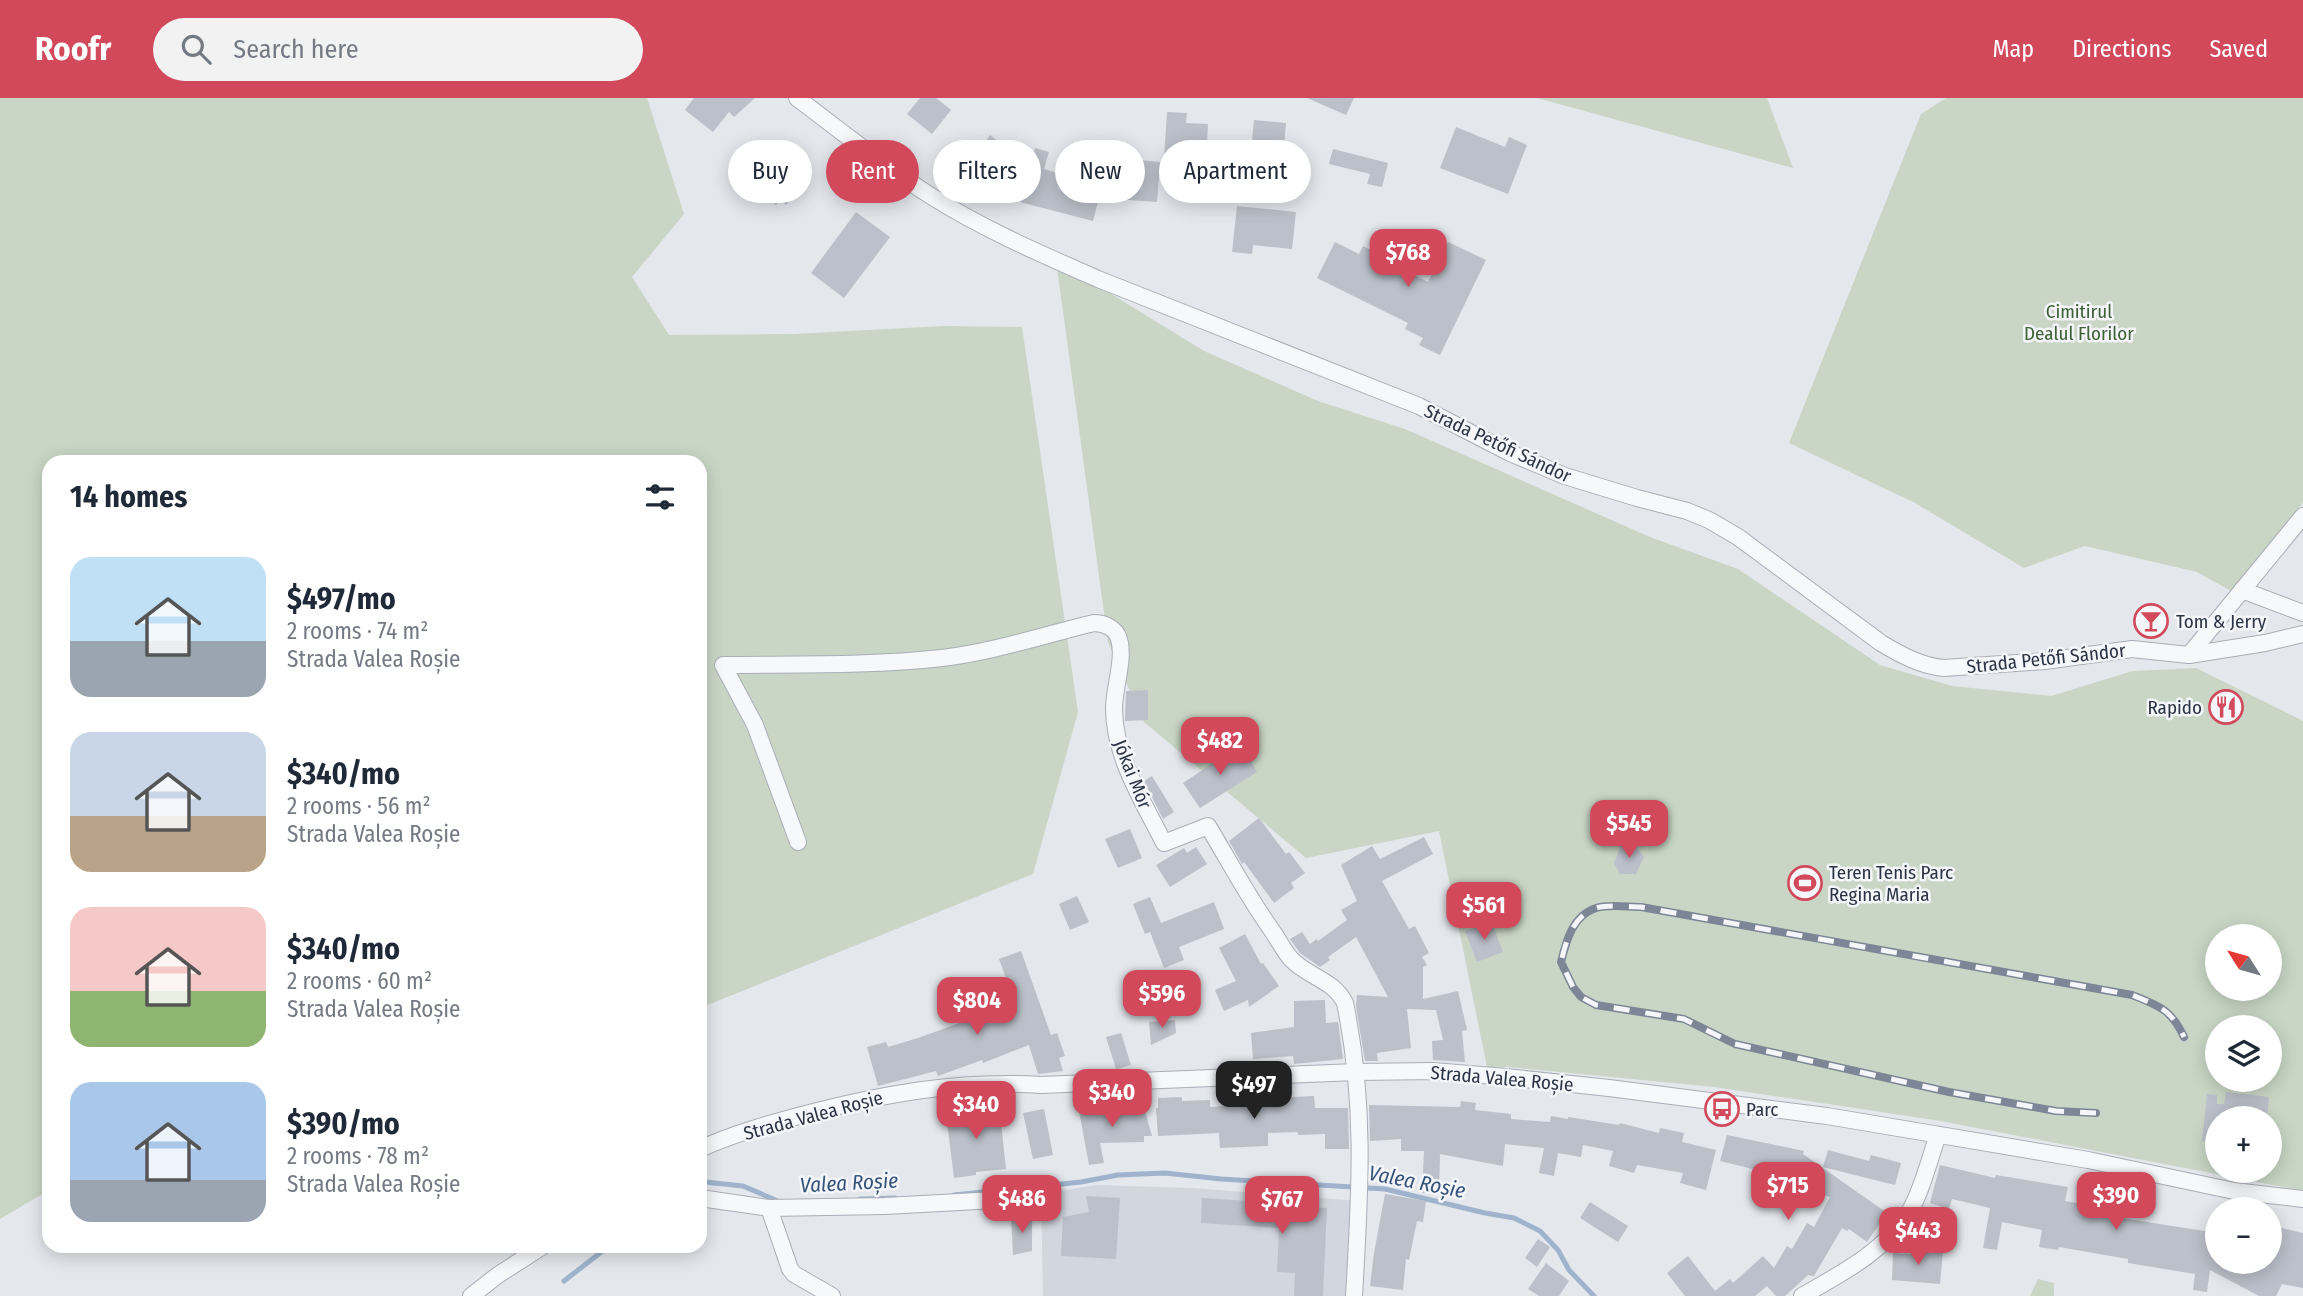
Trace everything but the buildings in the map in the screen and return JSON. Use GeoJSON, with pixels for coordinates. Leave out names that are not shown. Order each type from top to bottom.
{"type":"FeatureCollection","features":[{"type":"Feature","properties":{"kind":"street","name":"Strada Petőfi Sándor"},"geometry":{"type":"LineString","coordinates":[[797,98],[932,197],[1056,260],[1110,284],[1419,406],[1510,453],[1565,476],[1687,511],[1709,520],[1738,537],[1881,643],[1900,655],[1930,667],[2045,662],[2132,649],[2189,655],[2303,634]]}},
{"type":"Feature","properties":{"kind":"street"},"geometry":{"type":"LineString","coordinates":[[2189,655],[2303,516]]}},
{"type":"Feature","properties":{"kind":"street"},"geometry":{"type":"LineString","coordinates":[[2242,590],[2303,613]]}},
{"type":"Feature","properties":{"kind":"street","name":"Jókai Mór"},"geometry":{"type":"LineString","coordinates":[[798,842],[755,725],[723,666],[944,658],[1094,623],[1108,626],[1117,632],[1120,644],[1114,706],[1115,730],[1128,771],[1164,843],[1208,826],[1264,920],[1291,959],[1340,993],[1345,1003],[1357,1072]]}},
{"type":"Feature","properties":{"kind":"street","name":"Strada Valea Roșie"},"geometry":{"type":"LineString","coordinates":[[707,1147],[773,1123],[844,1104],[959,1084],[997,1082],[1041,1085],[1433,1071],[1609,1087],[1827,1116],[2088,1160],[2234,1191],[2303,1199]]}},
{"type":"Feature","properties":{"kind":"street"},"geometry":{"type":"LineString","coordinates":[[1354,1296],[1362,1148],[1357,1072]]}},
{"type":"Feature","properties":{"kind":"street"},"geometry":{"type":"LineString","coordinates":[[1802,1296],[1852,1267],[1886,1242],[1910,1211],[1938,1135]]}},
{"type":"Feature","properties":{"kind":"street"},"geometry":{"type":"LineString","coordinates":[[707,1199],[769,1208],[996,1200]]}},
{"type":"Feature","properties":{"kind":"street"},"geometry":{"type":"LineString","coordinates":[[769,1208],[790,1269],[832,1296]]}},
{"type":"Feature","properties":{"kind":"street"},"geometry":{"type":"LineString","coordinates":[[471,1296],[532,1253]]}},
{"type":"Feature","properties":{"kind":"shaded area"},"geometry":{"type":"Polygon","coordinates":[[[1097,1185],[1193,1188],[1360,1201],[1354,1296],[1043,1296],[1041,1194],[1097,1185]]]}},
{"type":"Feature","properties":{"kind":"green space"},"geometry":{"type":"Polygon","coordinates":[[[0,98],[647,98],[684,214],[632,277],[669,335],[793,334],[944,326],[1022,327],[1078,712],[1033,874],[707,1005],[707,455],[42,455],[42,1194],[0,1219],[0,98]]]}},
{"type":"Feature","properties":{"kind":"green space"},"geometry":{"type":"Polygon","coordinates":[[[1537,98],[1767,98],[1793,168],[1537,98]]]}},
{"type":"Feature","properties":{"kind":"green space","name":"Cimitirul Dealul Florilor"},"geometry":{"type":"Polygon","coordinates":[[[1946,98],[2303,98],[2303,503],[2233,592],[2197,572],[2085,546],[2024,568],[1915,503],[1789,443],[1921,114],[1946,98]]]}},
{"type":"Feature","properties":{"kind":"green space"},"geometry":{"type":"Polygon","coordinates":[[[1056,260],[1204,351],[1318,401],[1405,429],[1650,537],[1738,569],[1880,665],[1952,686],[2051,696],[2133,671],[2196,668],[2303,721],[2303,1191],[2262,1183],[2282,1183],[2282,1106],[2205,1106],[2205,1172],[1941,1121],[1714,1087],[1487,1067],[1439,831],[1306,858],[1144,722],[1108,642],[1056,260]]]}},
{"type":"Feature","properties":{"kind":"green space"},"geometry":{"type":"Polygon","coordinates":[[[2038,1279],[2054,1283],[2054,1296],[2030,1296],[2038,1279]]]}},
{"type":"Feature","properties":{"kind":"waterway","name":"Valea Roșie"},"geometry":{"type":"LineString","coordinates":[[954,1195],[1081,1182],[1118,1175],[1165,1173],[1385,1189],[1514,1218],[1540,1231],[1558,1250],[1569,1270],[1594,1296]]}},
{"type":"Feature","properties":{"kind":"waterway","name":"Valea Roșie"},"geometry":{"type":"LineString","coordinates":[[707,1182],[743,1186],[780,1202]]}},
{"type":"Feature","properties":{"kind":"waterway","name":"Valea Roșie"},"geometry":{"type":"LineString","coordinates":[[860,1199],[895,1198]]}},
{"type":"Feature","properties":{"kind":"waterway","name":"Valea Roșie"},"geometry":{"type":"LineString","coordinates":[[564,1281],[600,1253]]}},
{"type":"Feature","properties":{"kind":"railway"},"geometry":{"type":"LineString","coordinates":[[2096,1113],[2056,1111],[1949,1092],[1735,1044],[1684,1019],[1596,1005],[1581,997],[1573,987],[1561,962],[1565,946],[1571,930],[1588,912],[1606,906],[1641,907],[2132,995],[2169,1014],[2184,1037]]}},
{"type":"Feature","properties":{"kind":"place","name":"Tom & Jerry"},"geometry":{"type":"Point","coordinates":[2151,621]}},
{"type":"Feature","properties":{"kind":"place","name":"Rapido"},"geometry":{"type":"Point","coordinates":[2226,707]}},
{"type":"Feature","properties":{"kind":"place","name":"Teren Tenis Parc Regina Maria"},"geometry":{"type":"Point","coordinates":[1805,883]}},
{"type":"Feature","properties":{"kind":"place","name":"Parc"},"geometry":{"type":"Point","coordinates":[1722,1109]}}]}
